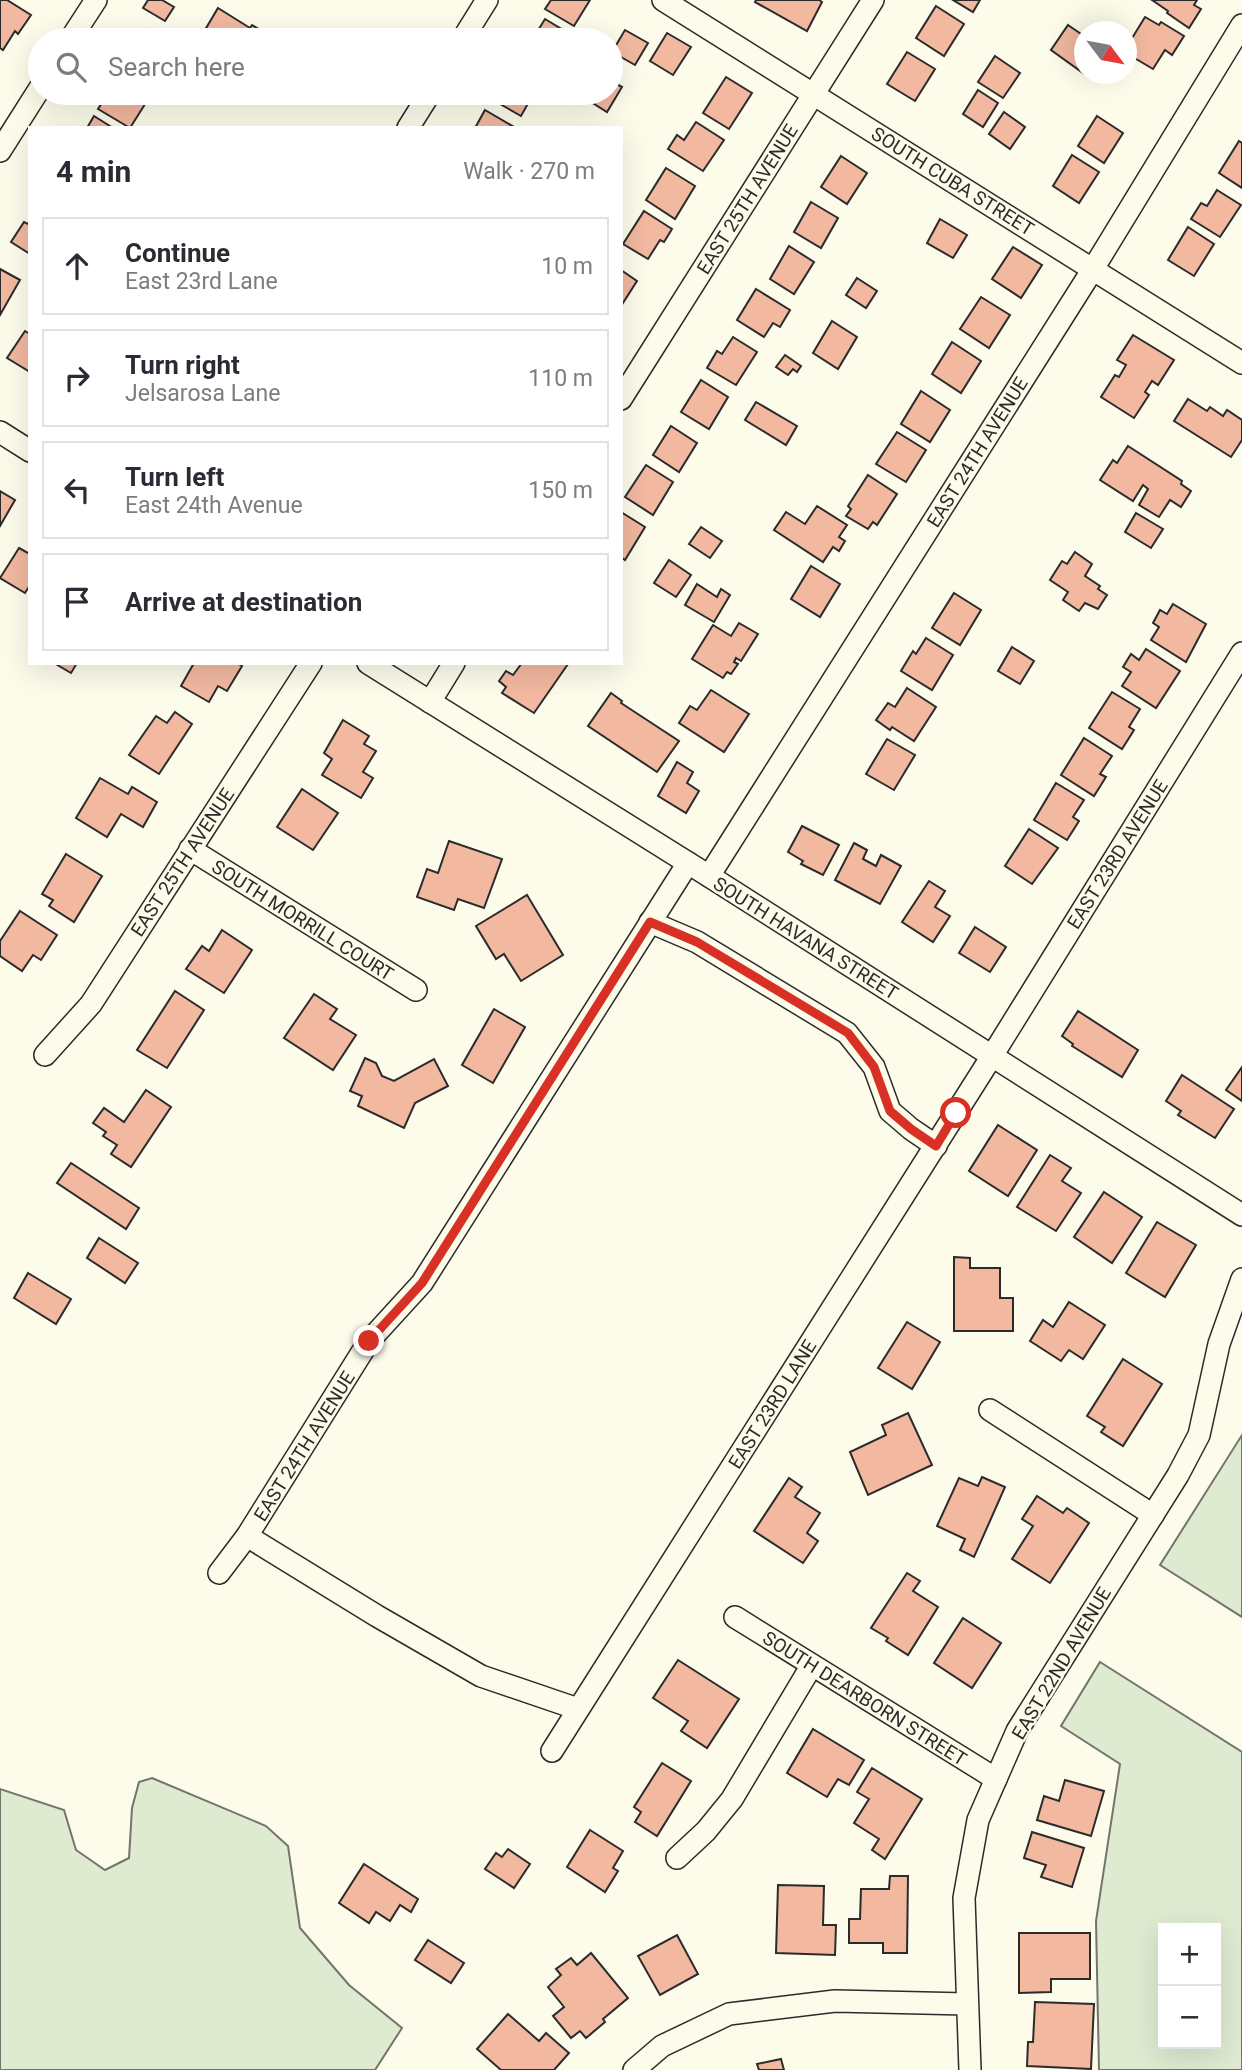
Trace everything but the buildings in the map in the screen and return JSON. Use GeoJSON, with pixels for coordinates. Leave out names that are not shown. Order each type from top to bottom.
{"type":"FeatureCollection","features":[{"type":"Feature","properties":{"kind":"street"},"geometry":{"type":"LineString","coordinates":[[78,28],[96,0]]}},
{"type":"Feature","properties":{"kind":"street"},"geometry":{"type":"LineString","coordinates":[[470,28],[487,0]]}},
{"type":"Feature","properties":{"kind":"street","name":"SOUTH CUBA STREET"},"geometry":{"type":"LineString","coordinates":[[663,0],[1242,363]]}},
{"type":"Feature","properties":{"kind":"street","name":"EAST 25TH AVENUE"},"geometry":{"type":"LineString","coordinates":[[623,396],[873,0]]}},
{"type":"Feature","properties":{"kind":"street","name":"EAST 24TH AVENUE"},"geometry":{"type":"LineString","coordinates":[[709,876],[1093,269],[1242,25]]}},
{"type":"Feature","properties":{"kind":"street"},"geometry":{"type":"LineString","coordinates":[[0,151],[29,105]]}},
{"type":"Feature","properties":{"kind":"street"},"geometry":{"type":"LineString","coordinates":[[409,126],[422,105]]}},
{"type":"Feature","properties":{"kind":"street"},"geometry":{"type":"LineString","coordinates":[[0,432],[28,450]]}},
{"type":"Feature","properties":{"kind":"street","name":"EAST 23RD AVENUE"},"geometry":{"type":"LineString","coordinates":[[992,1056],[1242,653]]}},
{"type":"Feature","properties":{"kind":"street","name":"EAST 25TH AVENUE"},"geometry":{"type":"LineString","coordinates":[[45,1055],[91,1004],[310,665]]}},
{"type":"Feature","properties":{"kind":"street","name":"SOUTH HAVANA STREET"},"geometry":{"type":"LineString","coordinates":[[371,665],[1242,1215]]}},
{"type":"Feature","properties":{"kind":"street"},"geometry":{"type":"LineString","coordinates":[[430,702],[453,665]]}},
{"type":"Feature","properties":{"kind":"street","name":"SOUTH MORRILL COURT"},"geometry":{"type":"LineString","coordinates":[[190,849],[416,990]]}},
{"type":"Feature","properties":{"kind":"street","name":"EAST 24TH AVENUE"},"geometry":{"type":"LineString","coordinates":[[219,1573],[247,1536],[369,1341],[422,1283],[688,863]]}},
{"type":"Feature","properties":{"kind":"street"},"geometry":{"type":"LineString","coordinates":[[650,922],[697,942],[848,1033],[874,1067],[890,1111],[936,1146]]}},
{"type":"Feature","properties":{"kind":"street","name":"EAST 23RD LANE"},"geometry":{"type":"LineString","coordinates":[[552,1751],[992,1056]]}},
{"type":"Feature","properties":{"kind":"street","name":"EAST 22ND AVENUE"},"geometry":{"type":"LineString","coordinates":[[970,2070],[964,1898],[978,1820],[1017,1731],[1178,1475],[1199,1434],[1219,1344],[1242,1279]]}},
{"type":"Feature","properties":{"kind":"street"},"geometry":{"type":"LineString","coordinates":[[990,1410],[1153,1515]]}},
{"type":"Feature","properties":{"kind":"street"},"geometry":{"type":"LineString","coordinates":[[247,1536],[481,1676],[578,1709]]}},
{"type":"Feature","properties":{"kind":"street","name":"SOUTH DEARBORN STREET"},"geometry":{"type":"LineString","coordinates":[[735,1617],[996,1779]]}},
{"type":"Feature","properties":{"kind":"street"},"geometry":{"type":"LineString","coordinates":[[677,1858],[706,1831],[732,1799],[812,1665]]}},
{"type":"Feature","properties":{"kind":"street"},"geometry":{"type":"LineString","coordinates":[[634,2070],[662,2046],[729,2014],[835,2001],[967,2004]]}},
{"type":"Feature","properties":{"kind":"green space"},"geometry":{"type":"Polygon","coordinates":[[[1242,1435],[1242,1617],[1160,1565],[1242,1435]]]}},
{"type":"Feature","properties":{"kind":"green space"},"geometry":{"type":"Polygon","coordinates":[[[1100,1662],[1242,1752],[1242,2070],[1099,2070],[1096,1921],[1120,1764],[1061,1726],[1100,1662]]]}},
{"type":"Feature","properties":{"kind":"green space"},"geometry":{"type":"Polygon","coordinates":[[[152,1778],[266,1826],[288,1846],[300,1928],[349,1985],[402,2028],[375,2070],[0,2070],[0,1789],[64,1810],[76,1850],[105,1870],[129,1858],[132,1808],[139,1782],[152,1778]]]}},
{"type":"Feature","properties":{"kind":"route"},"geometry":{"type":"LineString","coordinates":[[369,1341],[422,1283],[650,922],[697,942],[848,1033],[874,1067],[890,1111],[936,1146],[956,1113]]}}]}
